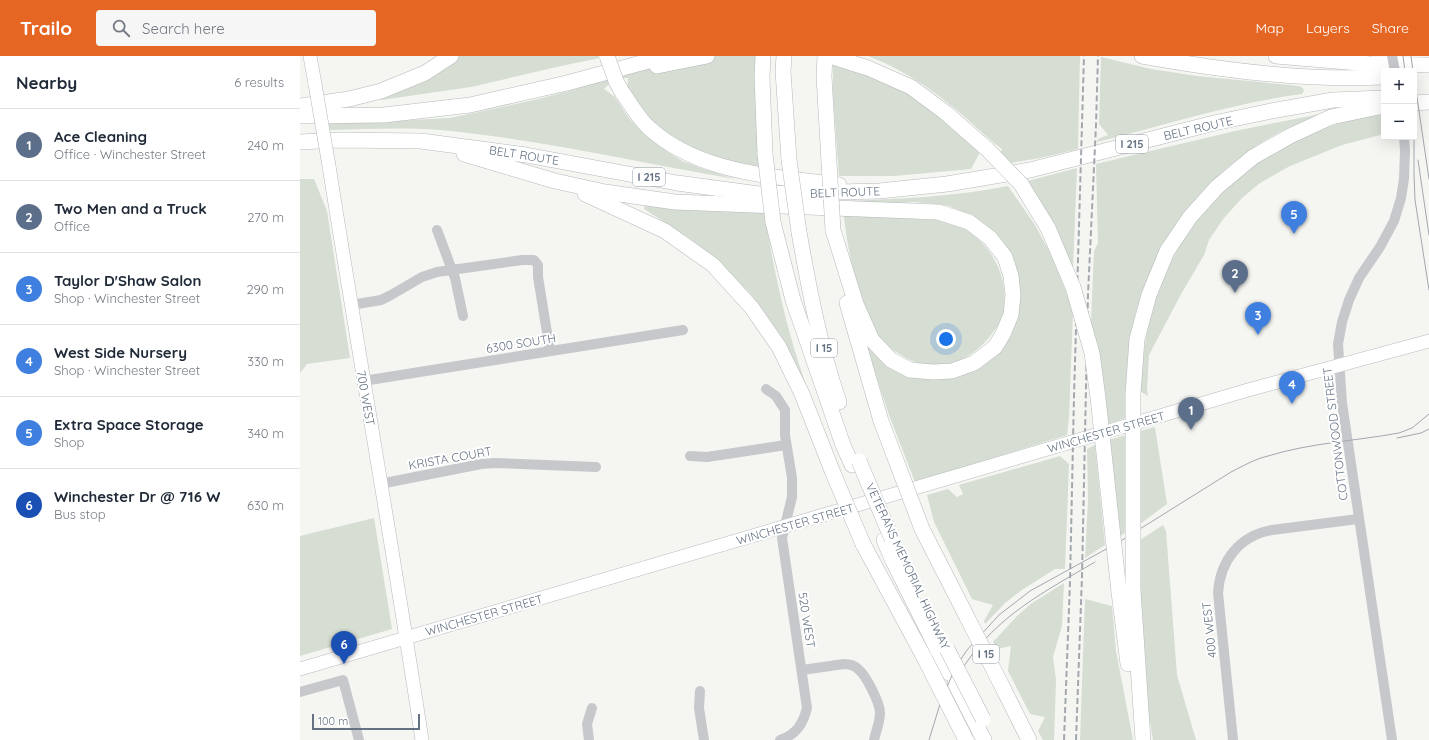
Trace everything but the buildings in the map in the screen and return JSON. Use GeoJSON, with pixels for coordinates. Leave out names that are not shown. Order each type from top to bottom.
{"type":"FeatureCollection","features":[{"type":"Feature","properties":{"kind":"highway"},"geometry":{"type":"LineString","coordinates":[[300,106],[349,99],[381,90],[425,73],[451,56]]}},
{"type":"Feature","properties":{"kind":"highway"},"geometry":{"type":"LineString","coordinates":[[607,56],[616,81],[633,109],[647,125],[679,149],[712,164],[736,170],[879,191]]}},
{"type":"Feature","properties":{"kind":"highway"},"geometry":{"type":"LineString","coordinates":[[567,83],[667,56]]}},
{"type":"Feature","properties":{"kind":"highway"},"geometry":{"type":"LineString","coordinates":[[300,116],[384,115],[470,105],[567,83],[707,56]]}},
{"type":"Feature","properties":{"kind":"highway"},"geometry":{"type":"LineString","coordinates":[[763,56],[762,77],[765,154],[773,222],[793,300],[843,445],[855,463]]}},
{"type":"Feature","properties":{"kind":"highway","name":"I 15"},"geometry":{"type":"LineString","coordinates":[[825,56],[824,76],[833,230],[846,300],[881,421],[922,529],[1029,740]]}},
{"type":"Feature","properties":{"kind":"highway"},"geometry":{"type":"LineString","coordinates":[[830,56],[868,68],[911,87],[946,113],[987,149],[1021,184],[1048,228],[1073,287],[1092,353],[1126,591],[1143,740]]}},
{"type":"Feature","properties":{"kind":"highway"},"geometry":{"type":"LineString","coordinates":[[1142,56],[1196,66],[1253,72],[1323,77],[1381,77]]}},
{"type":"Feature","properties":{"kind":"highway"},"geometry":{"type":"LineString","coordinates":[[1276,56],[1371,64],[1429,65]]}},
{"type":"Feature","properties":{"kind":"highway","name":"VETERANS MEMORIAL HIGHWAY"},"geometry":{"type":"LineString","coordinates":[[784,63],[789,160],[799,232],[812,301],[855,463],[888,540],[947,649],[992,740]]}},
{"type":"Feature","properties":{"kind":"highway"},"geometry":{"type":"LineString","coordinates":[[1417,76],[1429,75]]}},
{"type":"Feature","properties":{"kind":"highway"},"geometry":{"type":"LineString","coordinates":[[1417,96],[1429,96]]}},
{"type":"Feature","properties":{"kind":"highway","name":"BELT ROUTE"},"geometry":{"type":"LineString","coordinates":[[300,142],[339,140],[421,141],[526,155],[677,183],[759,194],[879,191],[970,180],[1030,170],[1214,123],[1271,111],[1333,100],[1381,98]]}},
{"type":"Feature","properties":{"kind":"highway"},"geometry":{"type":"LineString","coordinates":[[1417,103],[1429,102]]}},
{"type":"Feature","properties":{"kind":"highway"},"geometry":{"type":"LineString","coordinates":[[1126,591],[1133,394],[1137,339],[1149,295],[1167,251],[1190,217],[1217,187],[1253,157],[1290,136],[1331,117],[1381,107]]}},
{"type":"Feature","properties":{"kind":"highway"},"geometry":{"type":"LineString","coordinates":[[421,141],[555,181],[605,192],[675,202],[938,212],[969,222],[990,238],[1005,257],[1010,276],[1013,294],[1011,315],[1003,334],[995,347],[974,363],[952,371],[933,372],[910,370],[891,360],[872,340],[856,304],[833,230]]}},
{"type":"Feature","properties":{"kind":"highway"},"geometry":{"type":"LineString","coordinates":[[555,181],[665,231],[713,265],[752,308],[779,347],[802,394],[863,544],[925,659],[966,740]]}},
{"type":"Feature","properties":{"kind":"highway"},"geometry":{"type":"LineString","coordinates":[[888,540],[892,559],[984,740]]}},
{"type":"Feature","properties":{"kind":"main road","name":"700 WEST"},"geometry":{"type":"LineString","coordinates":[[310,56],[422,740]]}},
{"type":"Feature","properties":{"kind":"main road","name":"WINCHESTER STREET"},"geometry":{"type":"LineString","coordinates":[[300,669],[1248,390],[1429,341]]}},
{"type":"Feature","properties":{"kind":"street"},"geometry":{"type":"LineString","coordinates":[[1392,56],[1394,68]]}},
{"type":"Feature","properties":{"kind":"street","name":"COTTONWOOD STREET"},"geometry":{"type":"LineString","coordinates":[[1392,740],[1342,403],[1338,344],[1348,300],[1394,221],[1401,198],[1405,165],[1404,140]]}},
{"type":"Feature","properties":{"kind":"street"},"geometry":{"type":"LineString","coordinates":[[437,230],[455,278],[463,316]]}},
{"type":"Feature","properties":{"kind":"street"},"geometry":{"type":"LineString","coordinates":[[351,305],[381,300],[391,296],[422,277],[437,272],[522,260],[534,260],[538,265],[538,278],[550,351]]}},
{"type":"Feature","properties":{"kind":"street","name":"6300 SOUTH"},"geometry":{"type":"LineString","coordinates":[[363,381],[683,330]]}},
{"type":"Feature","properties":{"kind":"street","name":"520 WEST"},"geometry":{"type":"LineString","coordinates":[[766,389],[776,396],[783,404],[785,410],[785,435],[792,478],[792,497],[782,538],[807,708],[805,718],[799,728],[787,738],[780,740]]}},
{"type":"Feature","properties":{"kind":"street"},"geometry":{"type":"LineString","coordinates":[[690,456],[708,457],[786,445]]}},
{"type":"Feature","properties":{"kind":"street","name":"KRISTA COURT"},"geometry":{"type":"LineString","coordinates":[[380,484],[495,463],[596,467]]}},
{"type":"Feature","properties":{"kind":"street","name":"400 WEST"},"geometry":{"type":"LineString","coordinates":[[1233,740],[1218,593],[1219,581],[1224,565],[1231,554],[1242,542],[1258,534],[1267,531],[1358,519]]}},
{"type":"Feature","properties":{"kind":"street"},"geometry":{"type":"LineString","coordinates":[[802,670],[844,664],[851,665],[860,670],[880,708],[880,717],[874,740]]}},
{"type":"Feature","properties":{"kind":"street"},"geometry":{"type":"LineString","coordinates":[[300,692],[343,680],[359,740]]}},
{"type":"Feature","properties":{"kind":"street"},"geometry":{"type":"LineString","coordinates":[[700,691],[699,708],[704,740]]}},
{"type":"Feature","properties":{"kind":"street"},"geometry":{"type":"LineString","coordinates":[[589,740],[587,724],[592,708]]}},
{"type":"Feature","properties":{"kind":"shaded area"},"geometry":{"type":"Polygon","coordinates":[[[459,56],[599,56],[600,58],[471,87],[381,100],[382,96],[446,65],[459,56]]]}},
{"type":"Feature","properties":{"kind":"shaded area"},"geometry":{"type":"Polygon","coordinates":[[[703,56],[755,56],[760,170],[698,152],[667,135],[643,112],[627,90],[628,78],[622,78],[620,75],[703,56]]]}},
{"type":"Feature","properties":{"kind":"shaded area"},"geometry":{"type":"Polygon","coordinates":[[[868,56],[1080,56],[1078,149],[1010,163],[1000,153],[1002,149],[934,92],[902,72],[868,56]]]}},
{"type":"Feature","properties":{"kind":"shaded area"},"geometry":{"type":"Polygon","coordinates":[[[1101,57],[1151,69],[1197,76],[1299,86],[1303,88],[1304,91],[1302,94],[1250,103],[1097,142],[1098,139],[1108,135],[1099,124],[1101,57]]]}},
{"type":"Feature","properties":{"kind":"shaded area"},"geometry":{"type":"Polygon","coordinates":[[[833,59],[862,68],[922,101],[980,152],[971,169],[894,176],[839,176],[833,95],[833,59]]]}},
{"type":"Feature","properties":{"kind":"shaded area"},"geometry":{"type":"Polygon","coordinates":[[[607,78],[609,84],[604,89],[615,97],[628,117],[651,140],[682,161],[735,179],[558,146],[487,135],[421,129],[330,130],[329,124],[450,118],[534,100],[573,90],[607,78]]]}},
{"type":"Feature","properties":{"kind":"shaded area"},"geometry":{"type":"Polygon","coordinates":[[[1325,113],[1278,133],[1251,150],[1225,169],[1202,192],[1182,217],[1150,272],[1139,303],[1131,334],[1128,355],[1126,418],[1107,424],[1097,349],[1091,322],[1094,251],[1098,243],[1096,164],[1235,131],[1325,113]]]}},
{"type":"Feature","properties":{"kind":"shaded area"},"geometry":{"type":"Polygon","coordinates":[[[1381,114],[1381,135],[1342,145],[1290,166],[1260,183],[1242,198],[1224,218],[1209,240],[1204,255],[1180,296],[1149,355],[1148,396],[1140,391],[1146,340],[1157,293],[1172,259],[1192,226],[1204,211],[1229,184],[1263,158],[1301,137],[1321,129],[1363,117],[1381,114]]]}},
{"type":"Feature","properties":{"kind":"shaded area"},"geometry":{"type":"Polygon","coordinates":[[[1077,168],[1073,268],[1024,182],[1077,168]]]}},
{"type":"Feature","properties":{"kind":"shaded area"},"geometry":{"type":"Polygon","coordinates":[[[300,179],[314,179],[327,211],[350,358],[307,364],[300,373],[300,179]]]}},
{"type":"Feature","properties":{"kind":"shaded area"},"geometry":{"type":"Polygon","coordinates":[[[1008,186],[1035,225],[1048,249],[1061,278],[1073,312],[1067,435],[915,482],[889,415],[864,338],[903,371],[988,359],[1019,295],[976,218],[949,206],[935,204],[915,202],[883,204],[842,201],[946,195],[1008,186]]]}},
{"type":"Feature","properties":{"kind":"shaded area"},"geometry":{"type":"Polygon","coordinates":[[[645,204],[764,209],[771,252],[785,316],[797,358],[808,392],[843,478],[842,479],[781,338],[767,317],[749,292],[705,250],[688,237],[644,209],[645,204]]]}},
{"type":"Feature","properties":{"kind":"shaded area"},"geometry":{"type":"Polygon","coordinates":[[[843,212],[946,221],[957,225],[978,238],[993,258],[1003,280],[1004,311],[996,329],[982,345],[972,353],[961,360],[938,366],[925,365],[913,361],[884,344],[874,333],[855,278],[843,212]]]}},
{"type":"Feature","properties":{"kind":"shaded area"},"geometry":{"type":"Polygon","coordinates":[[[1155,427],[1167,504],[1140,524],[1140,431],[1155,427]]]}},
{"type":"Feature","properties":{"kind":"shaded area"},"geometry":{"type":"Polygon","coordinates":[[[1126,435],[1126,532],[1119,537],[1109,440],[1126,435]]]}},
{"type":"Feature","properties":{"kind":"shaded area"},"geometry":{"type":"Polygon","coordinates":[[[1095,445],[1105,545],[1085,558],[1088,501],[1087,449],[1095,445]]]}},
{"type":"Feature","properties":{"kind":"shaded area"},"geometry":{"type":"Polygon","coordinates":[[[1060,456],[1069,464],[1065,569],[1055,569],[1022,590],[1005,603],[985,624],[984,621],[993,605],[972,599],[934,522],[927,495],[948,489],[957,497],[963,494],[959,485],[1060,456]]]}},
{"type":"Feature","properties":{"kind":"shaded area"},"geometry":{"type":"Polygon","coordinates":[[[374,518],[392,629],[300,656],[300,536],[374,518]]]}},
{"type":"Feature","properties":{"kind":"shaded area"},"geometry":{"type":"Polygon","coordinates":[[[1163,525],[1166,531],[1177,675],[1196,740],[1153,740],[1146,698],[1140,608],[1140,540],[1163,525]]]}},
{"type":"Feature","properties":{"kind":"shaded area"},"geometry":{"type":"Polygon","coordinates":[[[1064,583],[1062,626],[1053,657],[1056,680],[1054,740],[1043,740],[1038,731],[1045,717],[1030,714],[1008,671],[1011,646],[997,649],[993,642],[1018,615],[1032,603],[1064,583]]]}},
{"type":"Feature","properties":{"kind":"shaded area"},"geometry":{"type":"Polygon","coordinates":[[[1085,599],[1112,606],[1116,651],[1133,740],[1080,740],[1085,599]]]}},
{"type":"Feature","properties":{"kind":"tram line"},"geometry":{"type":"LineString","coordinates":[[1403,56],[1405,68]]}},
{"type":"Feature","properties":{"kind":"tram line"},"geometry":{"type":"LineString","coordinates":[[1411,56],[1413,68]]}},
{"type":"Feature","properties":{"kind":"tram line"},"geometry":{"type":"LineString","coordinates":[[1417,97],[1429,179]]}},
{"type":"Feature","properties":{"kind":"tram line"},"geometry":{"type":"LineString","coordinates":[[1414,140],[1415,200],[1429,290]]}},
{"type":"Feature","properties":{"kind":"tram line"},"geometry":{"type":"LineString","coordinates":[[1418,160],[1429,235]]}},
{"type":"Feature","properties":{"kind":"tram line"},"geometry":{"type":"LineString","coordinates":[[929,740],[940,704],[955,668],[967,650],[999,615],[1030,591],[1119,542],[1231,472],[1263,457],[1316,445],[1399,433],[1412,428],[1429,414]]}},
{"type":"Feature","properties":{"kind":"tram line"},"geometry":{"type":"LineString","coordinates":[[1397,438],[1421,433],[1429,429]]}},
{"type":"Feature","properties":{"kind":"tram line"},"geometry":{"type":"LineString","coordinates":[[964,666],[977,648],[992,632],[1023,606],[1095,562]]}},
{"type":"Feature","properties":{"kind":"railway"},"geometry":{"type":"LineString","coordinates":[[1064,740],[1070,582],[1084,56]]}},
{"type":"Feature","properties":{"kind":"railway"},"geometry":{"type":"LineString","coordinates":[[1076,740],[1082,576],[1088,294],[1098,56]]}},
{"type":"Feature","properties":{"kind":"place","name":"Extra Space Storage"},"geometry":{"type":"Point","coordinates":[1294,234]}},
{"type":"Feature","properties":{"kind":"place","name":"Two Men and a Truck"},"geometry":{"type":"Point","coordinates":[1235,293]}},
{"type":"Feature","properties":{"kind":"place","name":"Taylor D'Shaw Salon"},"geometry":{"type":"Point","coordinates":[1258,335]}},
{"type":"Feature","properties":{"kind":"place","name":"West Side Nursery"},"geometry":{"type":"Point","coordinates":[1292,404]}},
{"type":"Feature","properties":{"kind":"place","name":"Ace Cleaning"},"geometry":{"type":"Point","coordinates":[1191,430]}},
{"type":"Feature","properties":{"kind":"place","name":"Winchester Dr @ 716 W"},"geometry":{"type":"Point","coordinates":[344,664]}}]}
